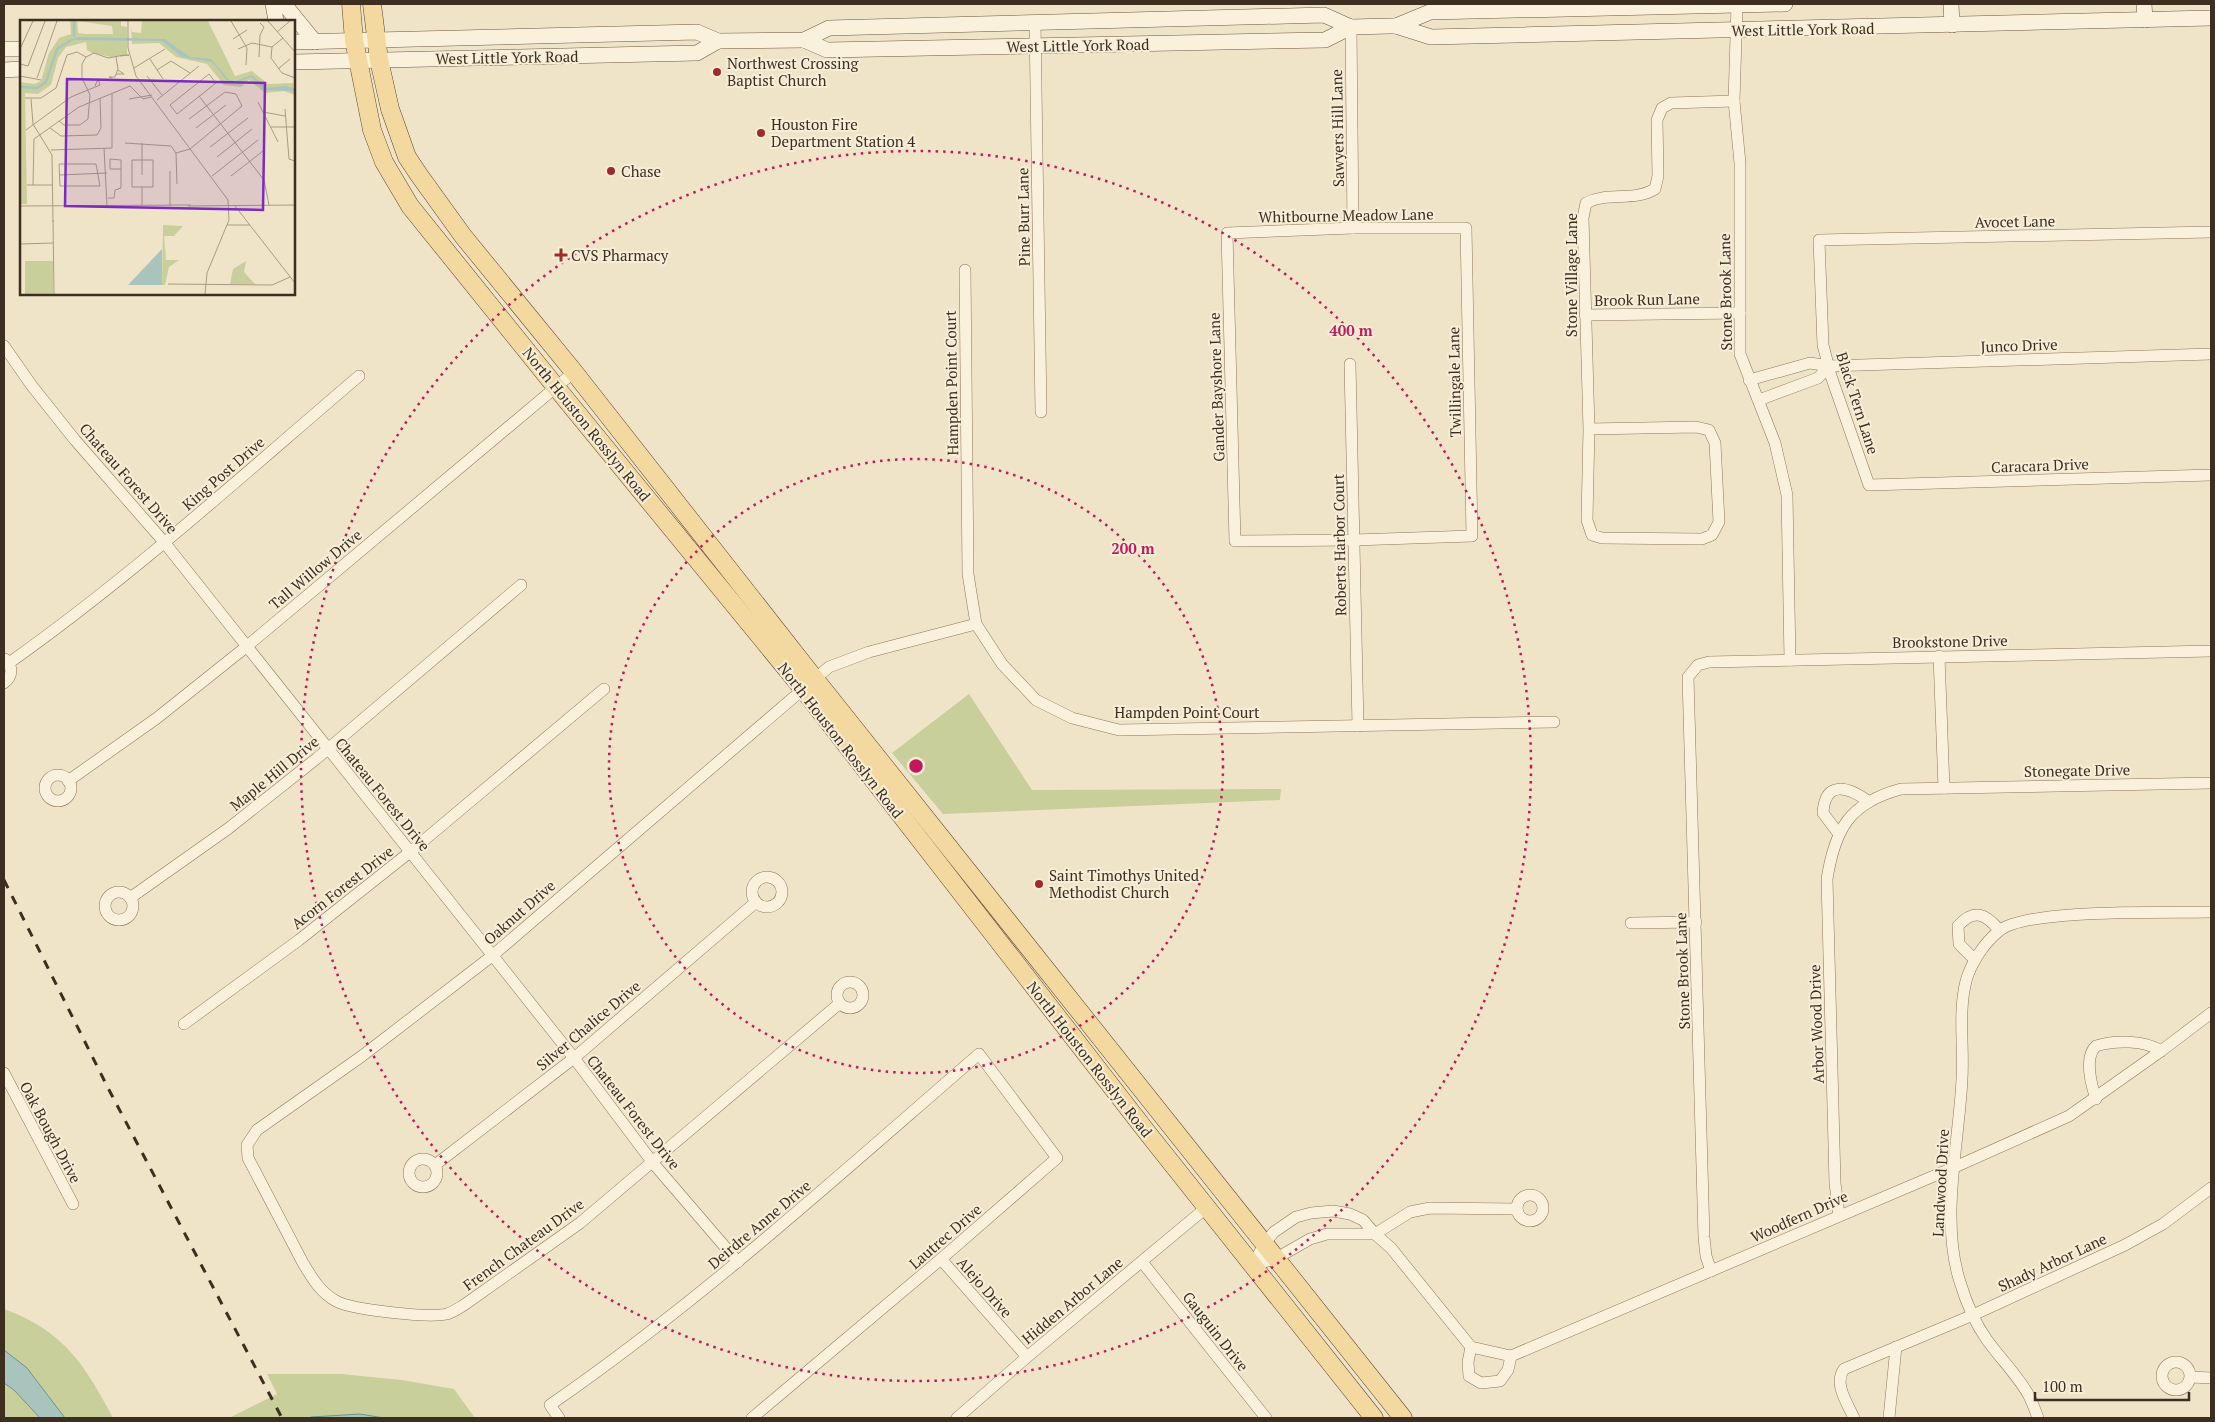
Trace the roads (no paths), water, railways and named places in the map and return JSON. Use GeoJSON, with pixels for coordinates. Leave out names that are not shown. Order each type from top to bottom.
{"type":"FeatureCollection","features":[{"type":"Feature","properties":{"kind":"main road"},"geometry":{"type":"LineString","coordinates":[[272,4],[276,20]]}},
{"type":"Feature","properties":{"kind":"main road"},"geometry":{"type":"LineString","coordinates":[[284,4],[315,42]]}},
{"type":"Feature","properties":{"kind":"main road","name":"North Houston Rosslyn Road"},"geometry":{"type":"LineString","coordinates":[[351,4],[357,61],[372,130],[384,162],[410,206],[668,524],[934,828],[1403,1418]]}},
{"type":"Feature","properties":{"kind":"main road","name":"North Houston Rosslyn Road"},"geometry":{"type":"LineString","coordinates":[[372,4],[380,60],[398,135],[407,157],[431,192],[463,236],[574,372],[684,512],[918,838],[1054,1014],[1371,1415]]}},
{"type":"Feature","properties":{"kind":"main road","name":"West Little York Road"},"geometry":{"type":"LineString","coordinates":[[1396,26],[1430,12],[1785,4]]}},
{"type":"Feature","properties":{"kind":"main road"},"geometry":{"type":"LineString","coordinates":[[1951,4],[1952,25]]}},
{"type":"Feature","properties":{"kind":"main road"},"geometry":{"type":"LineString","coordinates":[[2144,4],[2145,20]]}},
{"type":"Feature","properties":{"kind":"main road","name":"West Little York Road"},"geometry":{"type":"LineString","coordinates":[[804,40],[829,28],[1324,16],[1351,27],[1396,26],[1431,38],[2211,18]]}},
{"type":"Feature","properties":{"kind":"main road"},"geometry":{"type":"LineString","coordinates":[[1217,18],[1219,42]]}},
{"type":"Feature","properties":{"kind":"main road","name":"West Little York Road"},"geometry":{"type":"LineString","coordinates":[[295,42],[635,32],[697,32],[718,41],[804,40],[827,50],[1325,40],[1351,27]]}},
{"type":"Feature","properties":{"kind":"main road"},"geometry":{"type":"LineString","coordinates":[[635,32],[637,54]]}},
{"type":"Feature","properties":{"kind":"main road","name":"West Little York Road"},"geometry":{"type":"LineString","coordinates":[[295,62],[697,53],[718,41]]}},
{"type":"Feature","properties":{"kind":"main road"},"geometry":{"type":"LineString","coordinates":[[4,49],[20,49]]}},
{"type":"Feature","properties":{"kind":"main road"},"geometry":{"type":"LineString","coordinates":[[4,70],[20,69]]}},
{"type":"Feature","properties":{"kind":"main road"},"geometry":{"type":"LineString","coordinates":[[410,206],[431,192]]}},
{"type":"Feature","properties":{"kind":"main road"},"geometry":{"type":"LineString","coordinates":[[668,524],[684,512]]}},
{"type":"Feature","properties":{"kind":"main road"},"geometry":{"type":"LineString","coordinates":[[918,838],[934,828]]}},
{"type":"Feature","properties":{"kind":"main road"},"geometry":{"type":"LineString","coordinates":[[1014,962],[1032,950]]}},
{"type":"Feature","properties":{"kind":"main road"},"geometry":{"type":"LineString","coordinates":[[1054,1014],[1076,1006]]}},
{"type":"Feature","properties":{"kind":"main road"},"geometry":{"type":"LineString","coordinates":[[1146,1131],[1164,1118]]}},
{"type":"Feature","properties":{"kind":"main road"},"geometry":{"type":"LineString","coordinates":[[1371,1415],[1386,1398]]}},
{"type":"Feature","properties":{"kind":"street","name":"Stone Brook Lane"},"geometry":{"type":"LineString","coordinates":[[1736,5],[1734,101],[1740,164],[1740,354],[1775,443],[1787,495],[1790,660]]}},
{"type":"Feature","properties":{"kind":"street","name":"Pine Burr Lane"},"geometry":{"type":"LineString","coordinates":[[1035,23],[1041,412]]}},
{"type":"Feature","properties":{"kind":"street","name":"Sawyers Hill Lane"},"geometry":{"type":"LineString","coordinates":[[1351,27],[1352,228]]}},
{"type":"Feature","properties":{"kind":"street","name":"Stone Village Lane"},"geometry":{"type":"LineString","coordinates":[[1589,429],[1696,427],[1709,430],[1715,443],[1719,522],[1714,532],[1702,539],[1602,538],[1592,535],[1587,520],[1589,429],[1583,218],[1586,203],[1598,197],[1645,195],[1655,189],[1658,176],[1657,120],[1662,108],[1671,103],[1734,101]]}},
{"type":"Feature","properties":{"kind":"street","name":"Whitbourne Meadow Lane"},"geometry":{"type":"LineString","coordinates":[[1227,233],[1352,228],[1466,228]]}},
{"type":"Feature","properties":{"kind":"street","name":"Twillingale Lane"},"geometry":{"type":"LineString","coordinates":[[1354,540],[1472,536],[1466,228]]}},
{"type":"Feature","properties":{"kind":"street","name":"Avocet Lane"},"geometry":{"type":"LineString","coordinates":[[1819,240],[2211,232]]}},
{"type":"Feature","properties":{"kind":"street","name":"Gander Bayshore Lane"},"geometry":{"type":"LineString","coordinates":[[1227,233],[1235,541],[1354,540]]}},
{"type":"Feature","properties":{"kind":"street","name":"Black Tern Lane"},"geometry":{"type":"LineString","coordinates":[[1819,240],[1823,345],[1828,366],[1869,485]]}},
{"type":"Feature","properties":{"kind":"street","name":"Hampden Point Court"},"geometry":{"type":"LineString","coordinates":[[965,270],[968,574],[976,624],[1002,664],[1036,700],[1072,718],[1119,730],[1554,722]]}},
{"type":"Feature","properties":{"kind":"street","name":"Brook Run Lane"},"geometry":{"type":"LineString","coordinates":[[1586,316],[1740,313]]}},
{"type":"Feature","properties":{"kind":"street","name":"Chateau Forest Drive"},"geometry":{"type":"LineString","coordinates":[[4,346],[32,386],[75,440],[164,542],[327,750],[574,1058],[653,1163],[738,1262]]}},
{"type":"Feature","properties":{"kind":"street","name":"Junco Drive"},"geometry":{"type":"LineString","coordinates":[[1749,380],[1810,363],[1828,366],[2211,354]]}},
{"type":"Feature","properties":{"kind":"street","name":"Roberts Harbor Court"},"geometry":{"type":"LineString","coordinates":[[1350,364],[1358,726]]}},
{"type":"Feature","properties":{"kind":"street"},"geometry":{"type":"LineString","coordinates":[[1759,400],[1818,378],[1828,366]]}},
{"type":"Feature","properties":{"kind":"street","name":"Tall Willow Drive"},"geometry":{"type":"LineString","coordinates":[[68,781],[157,718],[246,647],[574,372]]}},
{"type":"Feature","properties":{"kind":"street","name":"King Post Drive"},"geometry":{"type":"LineString","coordinates":[[4,683],[11,674],[6,660],[60,627],[164,542],[359,376]]}},
{"type":"Feature","properties":{"kind":"street","name":"Caracara Drive"},"geometry":{"type":"LineString","coordinates":[[1869,485],[2211,475]]}},
{"type":"Feature","properties":{"kind":"street","name":"Maple Hill Drive"},"geometry":{"type":"LineString","coordinates":[[130,898],[229,828],[327,750],[521,585]]}},
{"type":"Feature","properties":{"kind":"street","name":"Oaknut Drive"},"geometry":{"type":"LineString","coordinates":[[247,1145],[257,1130],[362,1056],[492,956],[694,780],[829,667],[869,652],[976,624]]}},
{"type":"Feature","properties":{"kind":"street","name":"Brookstone Drive"},"geometry":{"type":"LineString","coordinates":[[1693,670],[1698,665],[1709,662],[2211,651]]}},
{"type":"Feature","properties":{"kind":"street"},"geometry":{"type":"LineString","coordinates":[[1939,656],[1944,788]]}},
{"type":"Feature","properties":{"kind":"street","name":"Stone Brook Lane"},"geometry":{"type":"LineString","coordinates":[[1693,670],[1688,677],[1688,692],[1704,1237],[1706,1256],[1711,1271]]}},
{"type":"Feature","properties":{"kind":"street","name":"Acorn Forest Drive"},"geometry":{"type":"LineString","coordinates":[[184,1024],[299,940],[410,852],[604,689]]}},
{"type":"Feature","properties":{"kind":"street","name":"Stonegate Drive"},"geometry":{"type":"LineString","coordinates":[[1944,788],[2211,783]]}},
{"type":"Feature","properties":{"kind":"street"},"geometry":{"type":"LineString","coordinates":[[1838,833],[1823,813],[1828,795],[1835,790],[1844,788],[1855,791],[1868,802]]}},
{"type":"Feature","properties":{"kind":"street","name":"Arbor Wood Drive"},"geometry":{"type":"LineString","coordinates":[[1839,1215],[1835,1183],[1827,879],[1830,856],[1838,833],[1852,815],[1868,802],[1885,793],[1900,789],[1944,788]]}},
{"type":"Feature","properties":{"kind":"street","name":"Silver Chalice Drive"},"geometry":{"type":"LineString","coordinates":[[435,1165],[574,1058],[756,902]]}},
{"type":"Feature","properties":{"kind":"street"},"geometry":{"type":"LineString","coordinates":[[1974,960],[1959,944],[1958,926],[1965,918],[1981,915],[1991,920],[1999,930],[2019,922],[2057,916],[2211,912]]}},
{"type":"Feature","properties":{"kind":"street"},"geometry":{"type":"LineString","coordinates":[[1631,923],[1696,922]]}},
{"type":"Feature","properties":{"kind":"street","name":"Landwood Drive"},"geometry":{"type":"LineString","coordinates":[[1999,930],[1974,960],[1966,980],[1961,1005],[1962,1078],[1951,1222],[1952,1247],[1960,1282],[1973,1315],[1986,1338],[2028,1394],[2038,1418]]}},
{"type":"Feature","properties":{"kind":"street","name":"French Chateau Drive"},"geometry":{"type":"LineString","coordinates":[[247,1145],[248,1158],[303,1264],[325,1294],[344,1305],[427,1315],[448,1314],[560,1239],[653,1163],[840,1003]]}},
{"type":"Feature","properties":{"kind":"street","name":"Woodfern Drive"},"geometry":{"type":"LineString","coordinates":[[1511,1356],[1955,1167],[2069,1116],[2161,1051],[2211,1012]]}},
{"type":"Feature","properties":{"kind":"street"},"geometry":{"type":"LineString","coordinates":[[2096,1098],[2092,1086],[2090,1056],[2096,1046],[2140,1044],[2152,1045],[2161,1051]]}},
{"type":"Feature","properties":{"kind":"street","name":"Lautrec Drive"},"geometry":{"type":"LineString","coordinates":[[752,1418],[941,1260],[1057,1158],[979,1054]]}},
{"type":"Feature","properties":{"kind":"street","name":"Deirdre Anne Drive"},"geometry":{"type":"LineString","coordinates":[[559,1418],[550,1405],[616,1360],[738,1262],[979,1054]]}},
{"type":"Feature","properties":{"kind":"street","name":"Oak Bough Drive"},"geometry":{"type":"LineString","coordinates":[[4,1073],[9,1096],[73,1204]]}},
{"type":"Feature","properties":{"kind":"street","name":"Shady Arbor Lane"},"geometry":{"type":"LineString","coordinates":[[1854,1418],[1840,1386],[1841,1373],[1844,1369],[1973,1315],[2125,1245],[2163,1224],[2211,1188]]}},
{"type":"Feature","properties":{"kind":"street","name":"Hidden Arbor Lane"},"geometry":{"type":"LineString","coordinates":[[957,1418],[1207,1207]]}},
{"type":"Feature","properties":{"kind":"street"},"geometry":{"type":"LineString","coordinates":[[1253,1265],[1275,1259],[1310,1239],[1327,1234],[1375,1234],[1410,1212],[1430,1208],[1517,1208]]}},
{"type":"Feature","properties":{"kind":"street"},"geometry":{"type":"LineString","coordinates":[[1253,1265],[1264,1244],[1284,1224],[1296,1217],[1333,1211],[1350,1214],[1363,1220],[1391,1248],[1471,1346],[1511,1356],[1508,1370],[1500,1381],[1481,1383],[1469,1376],[1467,1370],[1471,1346]]}},
{"type":"Feature","properties":{"kind":"street","name":"Alejo Drive"},"geometry":{"type":"LineString","coordinates":[[941,1260],[1027,1357]]}},
{"type":"Feature","properties":{"kind":"street","name":"Gauguin Drive"},"geometry":{"type":"LineString","coordinates":[[1142,1262],[1266,1418]]}},
{"type":"Feature","properties":{"kind":"street"},"geometry":{"type":"LineString","coordinates":[[1889,1418],[1896,1347]]}},
{"type":"Feature","properties":{"kind":"street"},"geometry":{"type":"LineString","coordinates":[[2190,1377],[2211,1378]]}},
{"type":"Feature","properties":{"kind":"water"},"geometry":{"type":"Polygon","coordinates":[[[4,1350],[27,1368],[65,1418],[40,1418],[14,1390],[4,1383],[4,1350]]]}},
{"type":"Feature","properties":{"kind":"water"},"geometry":{"type":"Polygon","coordinates":[[[360,1414],[384,1418],[308,1418],[311,1417],[360,1414]]]}},
{"type":"Feature","properties":{"kind":"railway"},"geometry":{"type":"LineString","coordinates":[[4,880],[108,1088],[282,1418]]}},
{"type":"Feature","properties":{"kind":"place","name":"Northwest Crossing Baptist Church"},"geometry":{"type":"Point","coordinates":[717,72]}},
{"type":"Feature","properties":{"kind":"place","name":"Houston Fire Department Station 4"},"geometry":{"type":"Point","coordinates":[761,133]}},
{"type":"Feature","properties":{"kind":"place","name":"Chase"},"geometry":{"type":"Point","coordinates":[611,171]}},
{"type":"Feature","properties":{"kind":"place","name":"CVS Pharmacy"},"geometry":{"type":"Point","coordinates":[561,255]}},
{"type":"Feature","properties":{"kind":"place","name":"Saint Timothys United Methodist Church"},"geometry":{"type":"Point","coordinates":[1039,884]}}]}
